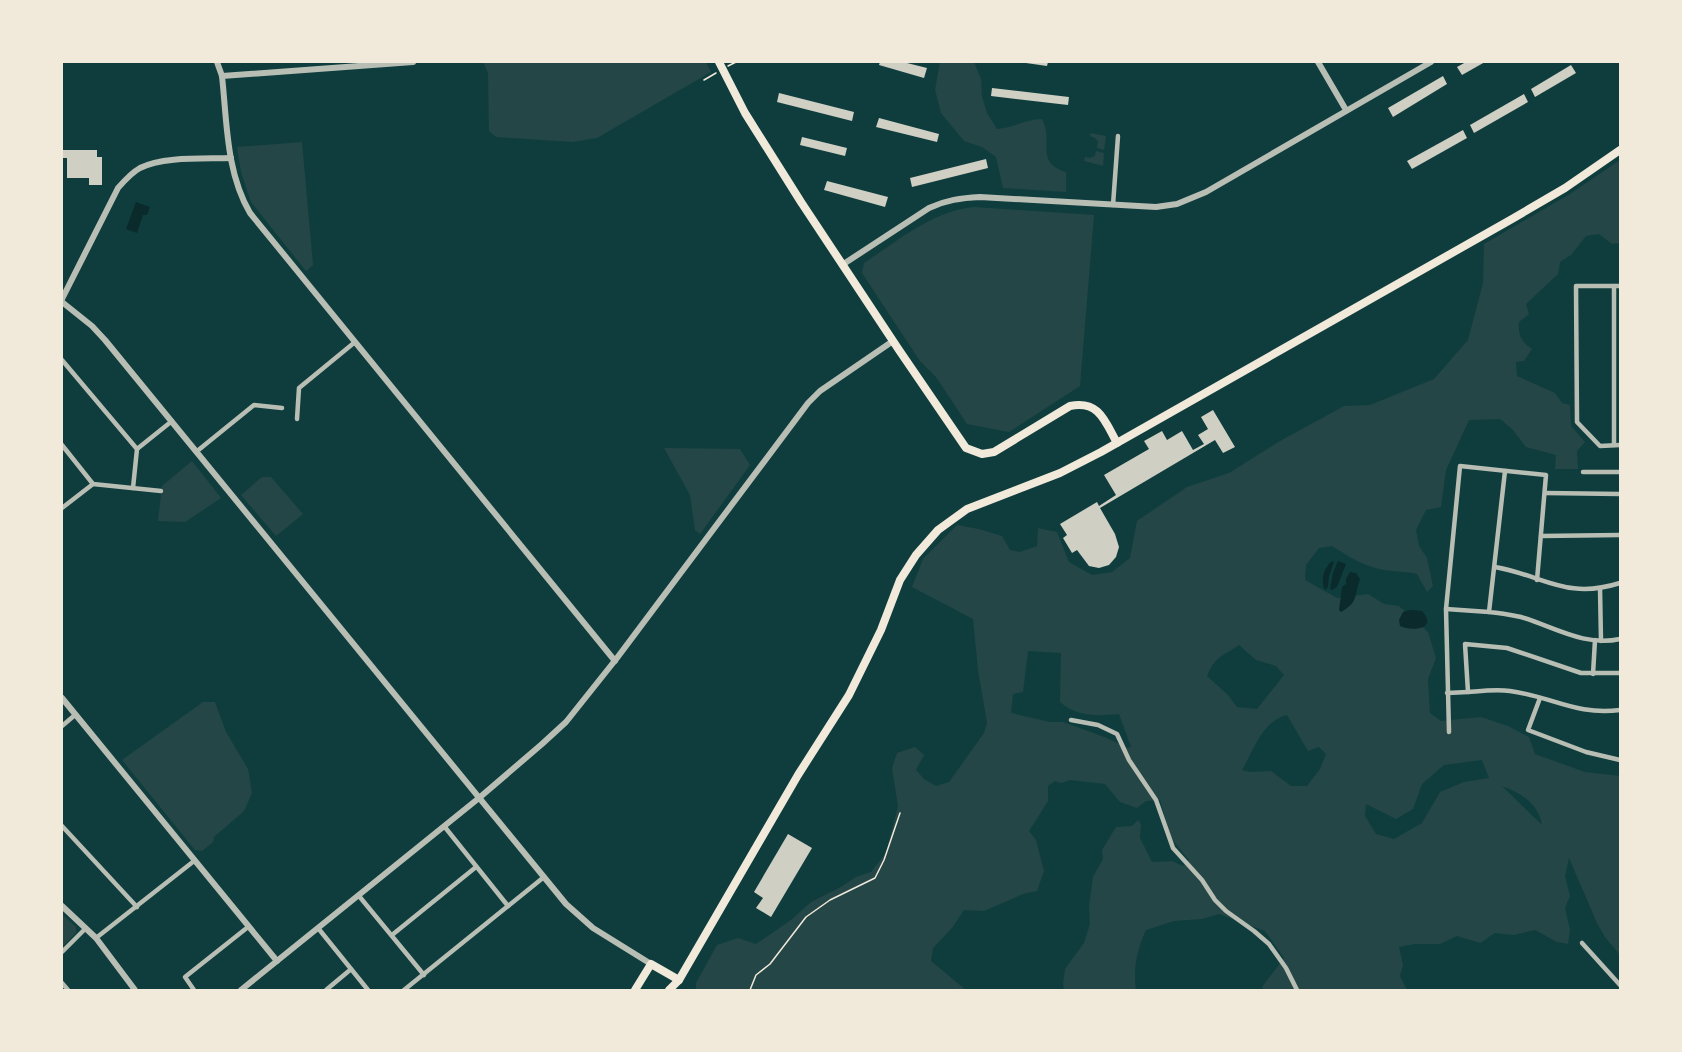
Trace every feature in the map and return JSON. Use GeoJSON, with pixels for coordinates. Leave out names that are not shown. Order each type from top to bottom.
{"type":"FeatureCollection","features":[{"type":"Feature","properties":{"kind":"main road"},"geometry":{"type":"LineString","coordinates":[[719,62],[745,113],[842,265],[959,440],[974,453],[994,452],[1070,406],[1079,404],[1095,408],[1102,415],[1118,442]]}},
{"type":"Feature","properties":{"kind":"main road"},"geometry":{"type":"LineString","coordinates":[[676,990],[679,980],[798,775],[849,695],[882,630],[900,580],[921,549],[938,530],[967,509],[1060,473],[1118,442],[1512,219],[1565,188],[1620,150]]}},
{"type":"Feature","properties":{"kind":"main road"},"geometry":{"type":"LineString","coordinates":[[635,990],[651,964],[679,980]]}},
{"type":"Feature","properties":{"kind":"main road"},"geometry":{"type":"LineString","coordinates":[[669,990],[679,980]]}},
{"type":"Feature","properties":{"kind":"street"},"geometry":{"type":"LineString","coordinates":[[217,62],[222,76],[231,158],[236,182],[250,213],[615,661]]}},
{"type":"Feature","properties":{"kind":"street"},"geometry":{"type":"LineString","coordinates":[[222,76],[413,62]]}},
{"type":"Feature","properties":{"kind":"street"},"geometry":{"type":"LineString","coordinates":[[1318,62],[1346,110]]}},
{"type":"Feature","properties":{"kind":"street"},"geometry":{"type":"LineString","coordinates":[[842,265],[929,208],[960,198],[1166,206],[1195,198],[1431,62]]}},
{"type":"Feature","properties":{"kind":"street"},"geometry":{"type":"LineString","coordinates":[[1113,205],[1118,136]]}},
{"type":"Feature","properties":{"kind":"street"},"geometry":{"type":"LineString","coordinates":[[231,158],[164,162],[141,168],[128,176],[118,188],[62,300],[92,326],[566,904],[593,928],[651,964]]}},
{"type":"Feature","properties":{"kind":"street"},"geometry":{"type":"LineString","coordinates":[[1614,445],[1617,286],[1576,285],[1577,422],[1600,446],[1620,445]]}},
{"type":"Feature","properties":{"kind":"street"},"geometry":{"type":"LineString","coordinates":[[241,990],[479,798],[566,722],[615,661],[808,403],[820,391],[893,341]]}},
{"type":"Feature","properties":{"kind":"street"},"geometry":{"type":"LineString","coordinates":[[297,420],[299,388],[356,342]]}},
{"type":"Feature","properties":{"kind":"street"},"geometry":{"type":"LineString","coordinates":[[62,360],[137,449],[133,488]]}},
{"type":"Feature","properties":{"kind":"street"},"geometry":{"type":"LineString","coordinates":[[196,452],[254,405],[282,408]]}},
{"type":"Feature","properties":{"kind":"street"},"geometry":{"type":"LineString","coordinates":[[137,449],[172,422]]}},
{"type":"Feature","properties":{"kind":"street"},"geometry":{"type":"LineString","coordinates":[[62,445],[93,484]]}},
{"type":"Feature","properties":{"kind":"street"},"geometry":{"type":"LineString","coordinates":[[1449,732],[1446,609],[1460,466],[1546,475],[1537,580]]}},
{"type":"Feature","properties":{"kind":"street"},"geometry":{"type":"LineString","coordinates":[[1489,612],[1505,471]]}},
{"type":"Feature","properties":{"kind":"street"},"geometry":{"type":"LineString","coordinates":[[1582,472],[1620,472]]}},
{"type":"Feature","properties":{"kind":"street"},"geometry":{"type":"LineString","coordinates":[[62,508],[93,484],[161,491]]}},
{"type":"Feature","properties":{"kind":"street"},"geometry":{"type":"LineString","coordinates":[[1545,493],[1620,494]]}},
{"type":"Feature","properties":{"kind":"street"},"geometry":{"type":"LineString","coordinates":[[1541,536],[1620,535]]}},
{"type":"Feature","properties":{"kind":"street"},"geometry":{"type":"LineString","coordinates":[[1495,567],[1559,587],[1581,590],[1620,583]]}},
{"type":"Feature","properties":{"kind":"street"},"geometry":{"type":"LineString","coordinates":[[1593,674],[1598,641],[1600,588]]}},
{"type":"Feature","properties":{"kind":"street"},"geometry":{"type":"LineString","coordinates":[[1446,609],[1489,612],[1522,618],[1582,639],[1598,641],[1620,639]]}},
{"type":"Feature","properties":{"kind":"street"},"geometry":{"type":"LineString","coordinates":[[1468,692],[1466,644],[1507,648],[1571,670],[1593,674],[1620,673]]}},
{"type":"Feature","properties":{"kind":"street"},"geometry":{"type":"LineString","coordinates":[[1447,693],[1509,691],[1576,710],[1620,710]]}},
{"type":"Feature","properties":{"kind":"street"},"geometry":{"type":"LineString","coordinates":[[62,698],[277,961]]}},
{"type":"Feature","properties":{"kind":"street"},"geometry":{"type":"LineString","coordinates":[[1540,698],[1528,730],[1586,752],[1620,760]]}},
{"type":"Feature","properties":{"kind":"street"},"geometry":{"type":"LineString","coordinates":[[62,726],[75,715]]}},
{"type":"Feature","properties":{"kind":"street"},"geometry":{"type":"LineString","coordinates":[[1071,720],[1098,725],[1117,734],[1129,760],[1156,800],[1173,848],[1226,911],[1254,930],[1269,944],[1286,968],[1297,990]]}},
{"type":"Feature","properties":{"kind":"street"},"geometry":{"type":"LineString","coordinates":[[62,826],[136,907]]}},
{"type":"Feature","properties":{"kind":"street"},"geometry":{"type":"LineString","coordinates":[[444,826],[508,906]]}},
{"type":"Feature","properties":{"kind":"street"},"geometry":{"type":"LineString","coordinates":[[96,938],[194,861]]}},
{"type":"Feature","properties":{"kind":"street"},"geometry":{"type":"LineString","coordinates":[[392,935],[476,867]]}},
{"type":"Feature","properties":{"kind":"street"},"geometry":{"type":"LineString","coordinates":[[404,990],[544,877]]}},
{"type":"Feature","properties":{"kind":"street"},"geometry":{"type":"LineString","coordinates":[[359,896],[424,975]]}},
{"type":"Feature","properties":{"kind":"street"},"geometry":{"type":"LineString","coordinates":[[62,906],[96,938],[135,990]]}},
{"type":"Feature","properties":{"kind":"street"},"geometry":{"type":"LineString","coordinates":[[194,990],[185,977],[248,927]]}},
{"type":"Feature","properties":{"kind":"street"},"geometry":{"type":"LineString","coordinates":[[62,952],[86,928]]}},
{"type":"Feature","properties":{"kind":"street"},"geometry":{"type":"LineString","coordinates":[[318,928],[368,990]]}},
{"type":"Feature","properties":{"kind":"street"},"geometry":{"type":"LineString","coordinates":[[1582,943],[1620,985]]}},
{"type":"Feature","properties":{"kind":"street"},"geometry":{"type":"LineString","coordinates":[[326,990],[350,970]]}},
{"type":"Feature","properties":{"kind":"street"},"geometry":{"type":"LineString","coordinates":[[62,983],[68,990]]}},
{"type":"Feature","properties":{"kind":"path"},"geometry":{"type":"LineString","coordinates":[[750,990],[756,975],[770,964],[806,916],[830,900],[875,878],[884,860],[900,813]]}},
{"type":"Feature","properties":{"kind":"shaded area"},"geometry":{"type":"Polygon","coordinates":[[[483,62],[706,62],[711,72],[597,138],[572,142],[496,137],[489,131],[488,73],[483,62]]]}},
{"type":"Feature","properties":{"kind":"shaded area"},"geometry":{"type":"Polygon","coordinates":[[[940,62],[974,62],[981,79],[982,97],[987,113],[997,129],[1042,119],[1050,163],[1066,172],[1066,192],[1003,188],[996,157],[982,147],[964,141],[941,113],[935,90],[940,62]]]}},
{"type":"Feature","properties":{"kind":"shaded area"},"geometry":{"type":"Polygon","coordinates":[[[1091,133],[1106,136],[1104,150],[1097,148],[1098,142],[1090,136],[1091,133]]]}},
{"type":"Feature","properties":{"kind":"shaded area"},"geometry":{"type":"Polygon","coordinates":[[[302,142],[313,265],[306,271],[251,202],[241,172],[237,147],[302,142]]]}},
{"type":"Feature","properties":{"kind":"shaded area"},"geometry":{"type":"Polygon","coordinates":[[[1096,151],[1104,153],[1103,166],[1084,161],[1085,157],[1095,156],[1096,151]]]}},
{"type":"Feature","properties":{"kind":"shaded area"},"geometry":{"type":"Polygon","coordinates":[[[1620,160],[1620,243],[1612,244],[1599,234],[1586,236],[1571,255],[1560,262],[1558,274],[1526,304],[1529,314],[1519,322],[1521,338],[1532,349],[1524,361],[1516,362],[1517,376],[1555,393],[1562,403],[1570,405],[1571,426],[1585,442],[1577,451],[1578,469],[1555,469],[1556,455],[1526,447],[1513,430],[1500,419],[1469,420],[1446,470],[1441,507],[1426,510],[1416,530],[1419,546],[1427,558],[1433,586],[1427,592],[1417,574],[1370,566],[1332,546],[1319,548],[1306,565],[1305,580],[1337,598],[1368,594],[1384,604],[1399,606],[1428,632],[1436,658],[1428,679],[1430,713],[1441,721],[1481,717],[1508,726],[1529,737],[1535,754],[1585,772],[1620,776],[1620,955],[1597,923],[1569,858],[1565,876],[1570,896],[1565,908],[1570,930],[1568,944],[1557,942],[1535,930],[1514,935],[1495,933],[1480,943],[1457,936],[1440,944],[1414,944],[1399,947],[1403,965],[1400,976],[1407,990],[1263,990],[1262,987],[1284,958],[1265,931],[1219,914],[1202,919],[1174,921],[1146,930],[1136,959],[1136,990],[1064,990],[1065,969],[1084,943],[1090,924],[1089,906],[1093,877],[1103,859],[1102,850],[1116,827],[1132,826],[1138,820],[1141,824],[1140,838],[1152,862],[1172,861],[1183,866],[1189,860],[1171,838],[1160,800],[1146,801],[1137,808],[1120,802],[1105,784],[1070,780],[1061,783],[1055,781],[1048,786],[1048,801],[1029,831],[1036,840],[1044,871],[1037,891],[1023,894],[984,911],[964,910],[952,928],[933,948],[931,961],[966,990],[696,990],[696,983],[717,945],[738,938],[756,944],[791,920],[811,902],[856,877],[871,872],[886,853],[898,806],[892,768],[897,753],[915,747],[924,755],[916,770],[924,779],[936,786],[949,782],[984,733],[987,723],[978,670],[973,619],[912,587],[923,559],[957,525],[1002,536],[1010,550],[1020,552],[1037,546],[1038,528],[1057,532],[1069,562],[1092,575],[1112,572],[1130,558],[1137,521],[1187,487],[1229,473],[1280,441],[1344,406],[1370,405],[1434,379],[1468,340],[1483,283],[1484,244],[1570,194],[1620,160]],[[1239,645],[1216,660],[1207,676],[1228,695],[1237,707],[1257,709],[1284,675],[1276,666],[1256,660],[1239,645]],[[1028,651],[1023,692],[1013,694],[1011,713],[1050,722],[1063,722],[1127,748],[1131,747],[1119,714],[1080,713],[1060,702],[1061,653],[1028,651]],[[1287,715],[1278,718],[1260,737],[1242,770],[1271,771],[1291,786],[1307,786],[1320,769],[1326,754],[1319,747],[1308,751],[1287,715]],[[1482,760],[1444,765],[1422,784],[1413,809],[1396,819],[1366,804],[1365,816],[1376,834],[1394,839],[1422,823],[1440,792],[1464,782],[1489,778],[1482,760]],[[1502,786],[1542,825],[1540,817],[1528,800],[1502,786]]]}},
{"type":"Feature","properties":{"kind":"shaded area"},"geometry":{"type":"Polygon","coordinates":[[[136,202],[150,207],[147,215],[143,215],[137,233],[126,229],[136,202]]]}},
{"type":"Feature","properties":{"kind":"shaded area"},"geometry":{"type":"Polygon","coordinates":[[[974,207],[1094,215],[1080,386],[1009,432],[967,424],[936,377],[920,361],[862,273],[864,263],[916,228],[944,214],[974,207]]]}},
{"type":"Feature","properties":{"kind":"shaded area"},"geometry":{"type":"Polygon","coordinates":[[[664,448],[740,449],[750,465],[700,534],[695,530],[690,495],[664,448]]]}},
{"type":"Feature","properties":{"kind":"shaded area"},"geometry":{"type":"Polygon","coordinates":[[[192,461],[221,498],[185,522],[158,521],[162,486],[192,461]]]}},
{"type":"Feature","properties":{"kind":"shaded area"},"geometry":{"type":"Polygon","coordinates":[[[262,477],[271,477],[303,514],[276,536],[241,495],[262,477]]]}},
{"type":"Feature","properties":{"kind":"shaded area"},"geometry":{"type":"Polygon","coordinates":[[[1332,561],[1334,562],[1328,587],[1325,590],[1324,574],[1332,561]]]}},
{"type":"Feature","properties":{"kind":"shaded area"},"geometry":{"type":"Polygon","coordinates":[[[1338,561],[1346,564],[1337,587],[1332,590],[1330,589],[1333,573],[1338,561]]]}},
{"type":"Feature","properties":{"kind":"shaded area"},"geometry":{"type":"Polygon","coordinates":[[[1350,572],[1356,573],[1360,579],[1351,605],[1341,612],[1339,610],[1342,587],[1346,584],[1350,572]]]}},
{"type":"Feature","properties":{"kind":"shaded area"},"geometry":{"type":"Polygon","coordinates":[[[1422,611],[1426,617],[1427,622],[1422,628],[1411,629],[1400,626],[1399,620],[1403,612],[1422,611]]]}},
{"type":"Feature","properties":{"kind":"shaded area"},"geometry":{"type":"Polygon","coordinates":[[[203,702],[215,702],[226,732],[248,769],[252,793],[244,811],[214,837],[213,842],[202,851],[195,850],[122,760],[203,702]]]}},
{"type":"Feature","properties":{"kind":"shaded area"},"geometry":{"type":"Polygon","coordinates":[[[62,914],[76,927],[76,933],[62,947],[62,914]]]}},
{"type":"Feature","properties":{"kind":"building"},"geometry":{"type":"Polygon","coordinates":[[[880,62],[903,62],[927,68],[924,78],[879,65],[880,62]]]}},
{"type":"Feature","properties":{"kind":"building"},"geometry":{"type":"Polygon","coordinates":[[[1019,62],[1048,62],[1047,66],[1019,62]]]}},
{"type":"Feature","properties":{"kind":"building"},"geometry":{"type":"Polygon","coordinates":[[[1466,62],[1485,62],[1462,75],[1457,67],[1466,62]]]}},
{"type":"Feature","properties":{"kind":"building"},"geometry":{"type":"Polygon","coordinates":[[[1571,65],[1576,73],[1535,97],[1531,89],[1571,65]]]}},
{"type":"Feature","properties":{"kind":"building"},"geometry":{"type":"Polygon","coordinates":[[[1443,76],[1447,84],[1393,117],[1388,108],[1443,76]]]}},
{"type":"Feature","properties":{"kind":"building"},"geometry":{"type":"Polygon","coordinates":[[[992,88],[1069,97],[1068,105],[991,96],[992,88]]]}},
{"type":"Feature","properties":{"kind":"building"},"geometry":{"type":"Polygon","coordinates":[[[779,93],[854,112],[852,121],[777,102],[779,93]]]}},
{"type":"Feature","properties":{"kind":"building"},"geometry":{"type":"Polygon","coordinates":[[[1524,94],[1528,102],[1474,133],[1470,125],[1524,94]]]}},
{"type":"Feature","properties":{"kind":"building"},"geometry":{"type":"Polygon","coordinates":[[[879,118],[939,134],[937,142],[876,127],[879,118]]]}},
{"type":"Feature","properties":{"kind":"building"},"geometry":{"type":"Polygon","coordinates":[[[1463,130],[1467,138],[1412,169],[1407,161],[1463,130]]]}},
{"type":"Feature","properties":{"kind":"building"},"geometry":{"type":"Polygon","coordinates":[[[802,137],[847,148],[845,156],[800,145],[802,137]]]}},
{"type":"Feature","properties":{"kind":"building"},"geometry":{"type":"Polygon","coordinates":[[[62,150],[97,150],[97,157],[102,157],[102,185],[89,185],[89,178],[67,178],[67,158],[62,158],[62,150]]]}},
{"type":"Feature","properties":{"kind":"building"},"geometry":{"type":"Polygon","coordinates":[[[986,159],[988,168],[912,187],[910,178],[986,159]]]}},
{"type":"Feature","properties":{"kind":"building"},"geometry":{"type":"Polygon","coordinates":[[[827,181],[888,197],[885,207],[824,190],[827,181]]]}},
{"type":"Feature","properties":{"kind":"building"},"geometry":{"type":"Polygon","coordinates":[[[1213,410],[1235,447],[1223,453],[1215,440],[1100,508],[1115,534],[1119,547],[1116,557],[1109,565],[1099,568],[1089,566],[1077,550],[1072,553],[1063,538],[1067,535],[1060,524],[1097,502],[1099,506],[1116,495],[1104,475],[1149,449],[1144,441],[1162,431],[1167,440],[1182,431],[1193,450],[1204,444],[1198,435],[1208,429],[1201,417],[1213,410]]]}},
{"type":"Feature","properties":{"kind":"building"},"geometry":{"type":"Polygon","coordinates":[[[788,834],[812,848],[771,917],[756,908],[763,898],[754,892],[788,834]]]}}]}
